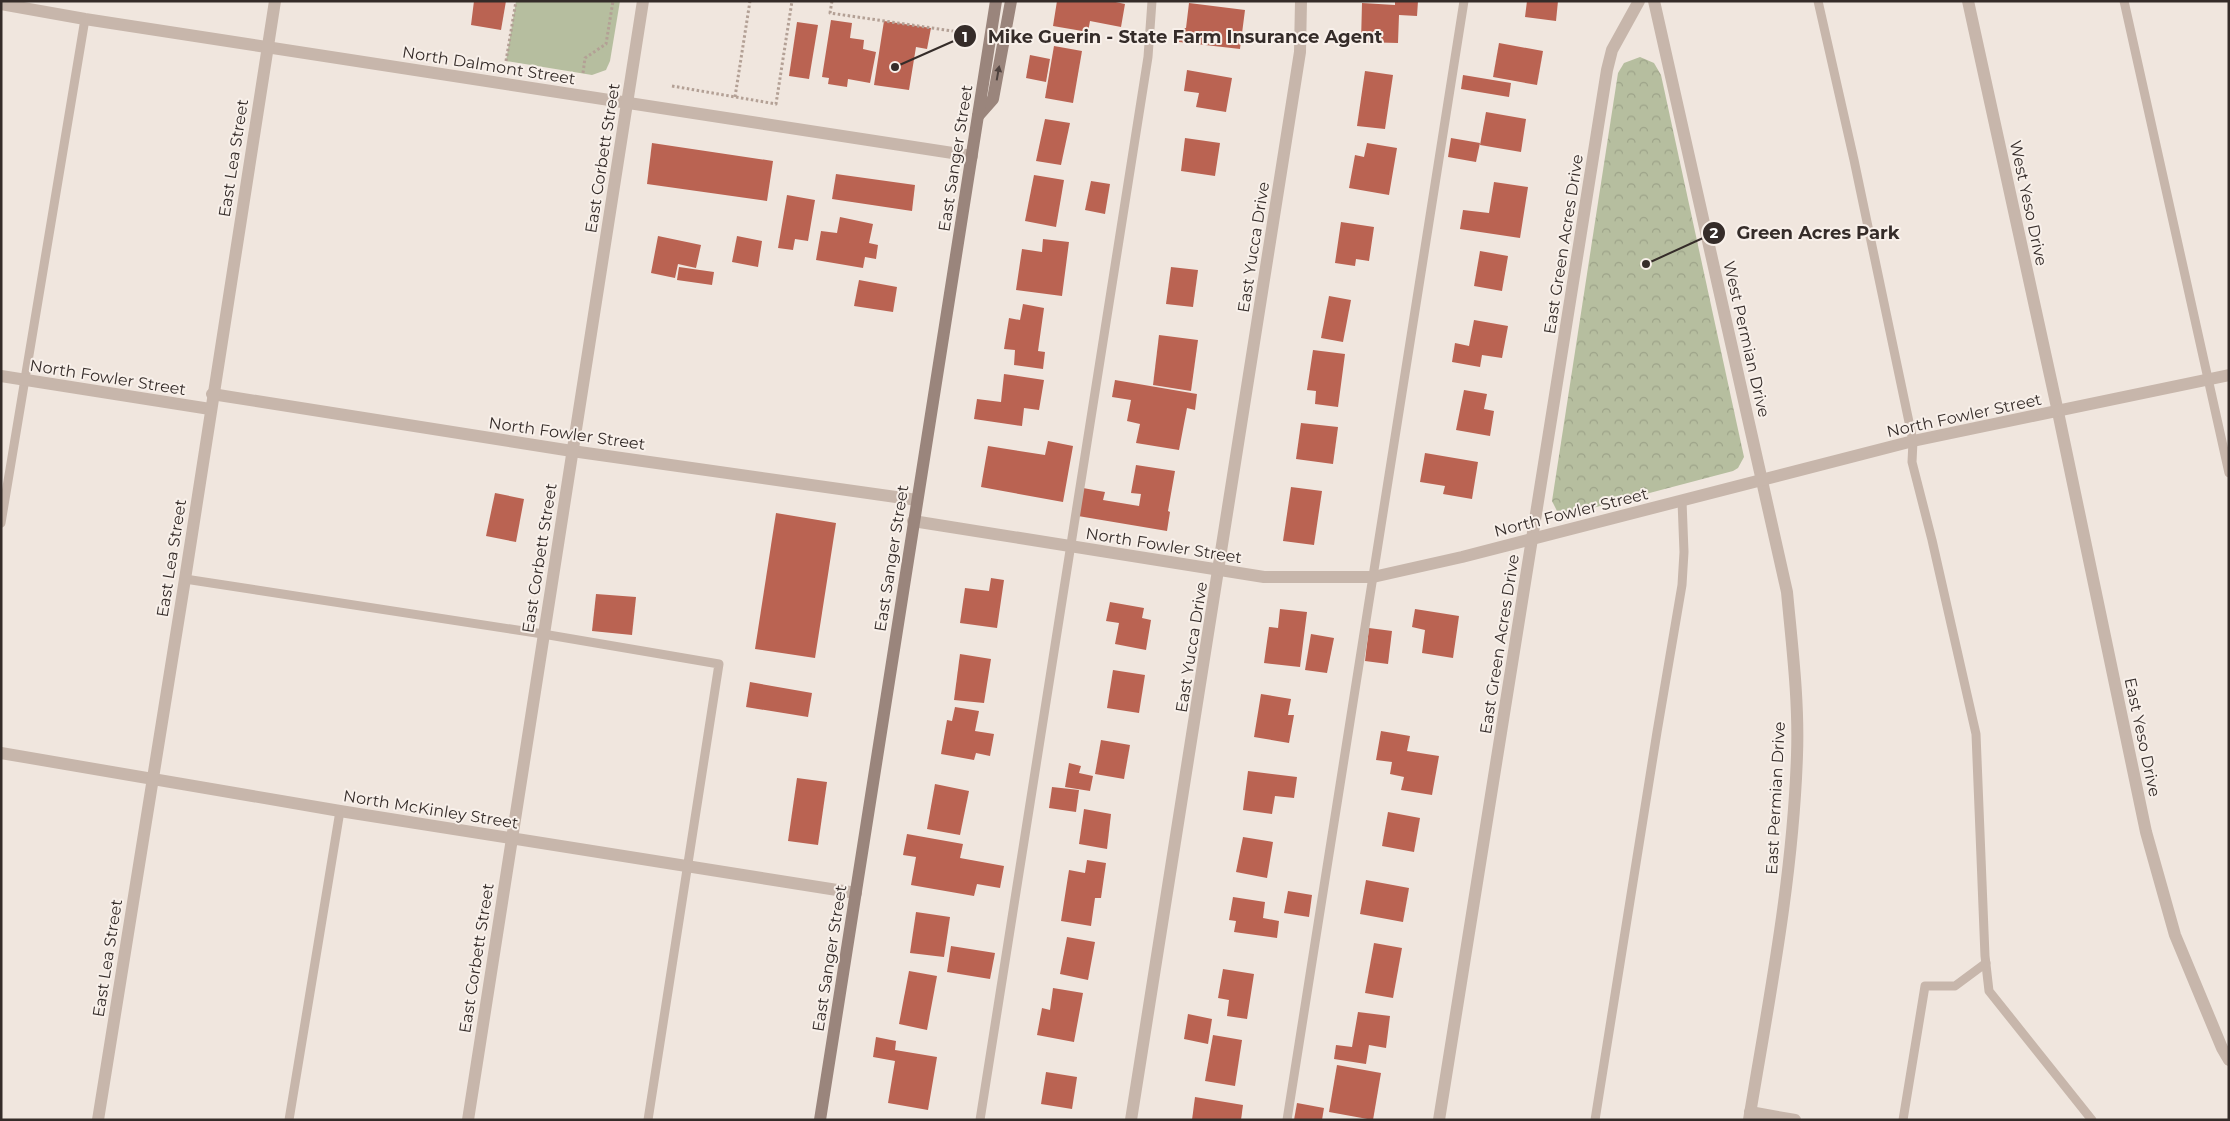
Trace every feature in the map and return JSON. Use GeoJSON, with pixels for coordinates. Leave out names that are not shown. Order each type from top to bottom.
{"type":"FeatureCollection","features":[{"type":"Feature","properties":{"kind":"main road","name":"East Sanger Street"},"geometry":{"type":"LineString","coordinates":[[820,1120],[996,1]]}},
{"type":"Feature","properties":{"kind":"main road"},"geometry":{"type":"LineString","coordinates":[[978,116],[993,99],[1012,1]]}},
{"type":"Feature","properties":{"kind":"street","name":"East Lea Street"},"geometry":{"type":"LineString","coordinates":[[98,1120],[275,1]]}},
{"type":"Feature","properties":{"kind":"street","name":"East Corbett Street"},"geometry":{"type":"LineString","coordinates":[[468,1120],[643,1]]}},
{"type":"Feature","properties":{"kind":"street","name":"East Yucca Drive"},"geometry":{"type":"LineString","coordinates":[[1131,1120],[1220,570],[1300,52],[1301,1]]}},
{"type":"Feature","properties":{"kind":"street","name":"East Green Acres Drive"},"geometry":{"type":"LineString","coordinates":[[1439,1120],[1606,70],[1612,50],[1639,1]]}},
{"type":"Feature","properties":{"kind":"street","name":"West Permian Drive"},"geometry":{"type":"LineString","coordinates":[[1654,1],[1762,478]]}},
{"type":"Feature","properties":{"kind":"street","name":"West Yeso Drive"},"geometry":{"type":"LineString","coordinates":[[1968,1],[2058,412]]}},
{"type":"Feature","properties":{"kind":"street","name":"North Dalmont Street"},"geometry":{"type":"LineString","coordinates":[[1,4],[85,19],[972,156]]}},
{"type":"Feature","properties":{"kind":"street","name":"North Fowler Street"},"geometry":{"type":"LineString","coordinates":[[913,521],[1264,577],[1373,577],[1462,557],[1532,537],[1682,501],[1762,478],[1912,441],[2229,375]]}},
{"type":"Feature","properties":{"kind":"street","name":"North Fowler Street"},"geometry":{"type":"LineString","coordinates":[[1,376],[210,410]]}},
{"type":"Feature","properties":{"kind":"street","name":"North Fowler Street"},"geometry":{"type":"LineString","coordinates":[[212,394],[572,451],[916,500]]}},
{"type":"Feature","properties":{"kind":"street","name":"East Yeso Drive"},"geometry":{"type":"LineString","coordinates":[[2058,412],[2146,832],[2175,935],[2222,1048],[2229,1060]]}},
{"type":"Feature","properties":{"kind":"street","name":"East Permian Drive"},"geometry":{"type":"LineString","coordinates":[[1750,1116],[1791,852],[1797,753],[1796,703],[1787,592],[1762,478]]}},
{"type":"Feature","properties":{"kind":"street","name":"North McKinley Street"},"geometry":{"type":"LineString","coordinates":[[1,753],[340,811],[856,893]]}},
{"type":"Feature","properties":{"kind":"street"},"geometry":{"type":"LineString","coordinates":[[1750,1116],[1795,1120]]}},
{"type":"Feature","properties":{"kind":"lane"},"geometry":{"type":"LineString","coordinates":[[980,1120],[1148,57],[1152,1]]}},
{"type":"Feature","properties":{"kind":"lane"},"geometry":{"type":"LineString","coordinates":[[1287,1120],[1464,1]]}},
{"type":"Feature","properties":{"kind":"lane"},"geometry":{"type":"LineString","coordinates":[[1818,1],[1854,160],[1912,441],[1912,462],[1976,734],[1986,963],[1990,990],[2092,1120]]}},
{"type":"Feature","properties":{"kind":"lane"},"geometry":{"type":"LineString","coordinates":[[2124,1],[2229,473]]}},
{"type":"Feature","properties":{"kind":"lane"},"geometry":{"type":"LineString","coordinates":[[1,523],[85,19]]}},
{"type":"Feature","properties":{"kind":"lane"},"geometry":{"type":"LineString","coordinates":[[1595,1120],[1682,585],[1684,552],[1682,501]]}},
{"type":"Feature","properties":{"kind":"lane"},"geometry":{"type":"LineString","coordinates":[[185,579],[543,634],[719,664],[648,1120]]}},
{"type":"Feature","properties":{"kind":"lane"},"geometry":{"type":"LineString","coordinates":[[289,1120],[340,811]]}},
{"type":"Feature","properties":{"kind":"lane"},"geometry":{"type":"LineString","coordinates":[[1903,1120],[1925,986],[1956,986],[1986,963]]}},
{"type":"Feature","properties":{"kind":"path"},"geometry":{"type":"LineString","coordinates":[[506,61],[516,1]]}},
{"type":"Feature","properties":{"kind":"path"},"geometry":{"type":"LineString","coordinates":[[583,73],[586,58],[606,44],[613,1]]}},
{"type":"Feature","properties":{"kind":"path"},"geometry":{"type":"LineString","coordinates":[[734,97],[750,1]]}},
{"type":"Feature","properties":{"kind":"path"},"geometry":{"type":"LineString","coordinates":[[672,86],[776,104],[792,1]]}},
{"type":"Feature","properties":{"kind":"path"},"geometry":{"type":"LineString","coordinates":[[832,1],[830,13],[966,33]]}},
{"type":"Feature","properties":{"kind":"green space"},"geometry":{"type":"Polygon","coordinates":[[[516,1],[620,1],[610,61],[606,70],[592,75],[506,61],[516,1]]]}},
{"type":"Feature","properties":{"kind":"green space"},"geometry":{"type":"Polygon","coordinates":[[[1640,57],[1654,63],[1661,75],[1744,457],[1738,468],[1733,471],[1566,515],[1557,511],[1552,501],[1618,73],[1624,63],[1640,57]]]}},
{"type":"Feature","properties":{"kind":"building"},"geometry":{"type":"Polygon","coordinates":[[[474,1],[506,1],[501,30],[471,25],[474,1]]]}},
{"type":"Feature","properties":{"kind":"building"},"geometry":{"type":"Polygon","coordinates":[[[1057,1],[1111,1],[1125,4],[1121,27],[1090,21],[1088,32],[1053,26],[1057,1]]]}},
{"type":"Feature","properties":{"kind":"building"},"geometry":{"type":"Polygon","coordinates":[[[1395,1],[1418,1],[1417,16],[1399,15],[1398,43],[1361,42],[1362,3],[1395,5],[1395,1]]]}},
{"type":"Feature","properties":{"kind":"building"},"geometry":{"type":"Polygon","coordinates":[[[1527,1],[1558,1],[1556,21],[1525,17],[1527,1]]]}},
{"type":"Feature","properties":{"kind":"building"},"geometry":{"type":"Polygon","coordinates":[[[1189,3],[1245,10],[1240,49],[1179,42],[1180,28],[1186,28],[1189,3]]]}},
{"type":"Feature","properties":{"kind":"building"},"geometry":{"type":"Polygon","coordinates":[[[831,20],[852,23],[850,38],[864,40],[863,49],[876,52],[870,83],[848,79],[847,87],[828,84],[829,78],[822,77],[831,20]]]}},
{"type":"Feature","properties":{"kind":"building"},"geometry":{"type":"Polygon","coordinates":[[[884,21],[931,28],[927,49],[916,47],[909,90],[874,85],[884,21]]]}},
{"type":"Feature","properties":{"kind":"building"},"geometry":{"type":"Polygon","coordinates":[[[797,22],[818,25],[809,79],[789,76],[797,22]]]}},
{"type":"Feature","properties":{"kind":"building"},"geometry":{"type":"Polygon","coordinates":[[[1499,43],[1543,51],[1537,85],[1493,77],[1499,43]]]}},
{"type":"Feature","properties":{"kind":"building"},"geometry":{"type":"Polygon","coordinates":[[[1054,46],[1082,51],[1073,103],[1045,98],[1054,46]]]}},
{"type":"Feature","properties":{"kind":"building"},"geometry":{"type":"Polygon","coordinates":[[[1030,55],[1050,59],[1046,82],[1026,78],[1030,55]]]}},
{"type":"Feature","properties":{"kind":"building"},"geometry":{"type":"Polygon","coordinates":[[[1187,70],[1232,78],[1226,112],[1196,107],[1199,93],[1184,91],[1187,70]]]}},
{"type":"Feature","properties":{"kind":"building"},"geometry":{"type":"Polygon","coordinates":[[[1365,71],[1393,75],[1385,129],[1357,126],[1365,71]]]}},
{"type":"Feature","properties":{"kind":"building"},"geometry":{"type":"Polygon","coordinates":[[[1463,75],[1511,83],[1509,97],[1461,89],[1463,75]]]}},
{"type":"Feature","properties":{"kind":"building"},"geometry":{"type":"Polygon","coordinates":[[[1486,112],[1526,119],[1521,152],[1480,145],[1486,112]]]}},
{"type":"Feature","properties":{"kind":"building"},"geometry":{"type":"Polygon","coordinates":[[[1045,119],[1070,123],[1061,165],[1036,161],[1045,119]]]}},
{"type":"Feature","properties":{"kind":"building"},"geometry":{"type":"Polygon","coordinates":[[[1185,138],[1220,143],[1215,176],[1181,171],[1185,138]]]}},
{"type":"Feature","properties":{"kind":"building"},"geometry":{"type":"Polygon","coordinates":[[[1451,138],[1480,143],[1476,162],[1448,157],[1451,138]]]}},
{"type":"Feature","properties":{"kind":"building"},"geometry":{"type":"Polygon","coordinates":[[[652,143],[773,161],[767,201],[647,184],[652,143]]]}},
{"type":"Feature","properties":{"kind":"building"},"geometry":{"type":"Polygon","coordinates":[[[1367,143],[1397,148],[1389,195],[1349,188],[1355,155],[1364,157],[1367,143]]]}},
{"type":"Feature","properties":{"kind":"building"},"geometry":{"type":"Polygon","coordinates":[[[836,174],[915,185],[912,211],[832,199],[836,174]]]}},
{"type":"Feature","properties":{"kind":"building"},"geometry":{"type":"Polygon","coordinates":[[[1034,175],[1064,180],[1056,227],[1025,221],[1034,175]]]}},
{"type":"Feature","properties":{"kind":"building"},"geometry":{"type":"Polygon","coordinates":[[[1091,181],[1110,184],[1105,214],[1085,210],[1091,181]]]}},
{"type":"Feature","properties":{"kind":"building"},"geometry":{"type":"Polygon","coordinates":[[[1494,182],[1528,187],[1520,238],[1460,229],[1463,210],[1489,213],[1494,182]]]}},
{"type":"Feature","properties":{"kind":"building"},"geometry":{"type":"Polygon","coordinates":[[[787,195],[815,200],[808,241],[795,239],[793,250],[778,248],[787,195]]]}},
{"type":"Feature","properties":{"kind":"building"},"geometry":{"type":"Polygon","coordinates":[[[840,217],[873,224],[869,243],[878,245],[876,259],[865,257],[863,268],[816,260],[821,231],[837,233],[840,217]]]}},
{"type":"Feature","properties":{"kind":"building"},"geometry":{"type":"Polygon","coordinates":[[[1341,222],[1374,227],[1369,261],[1356,259],[1355,266],[1335,263],[1341,222]]]}},
{"type":"Feature","properties":{"kind":"building"},"geometry":{"type":"Polygon","coordinates":[[[658,236],[701,245],[696,268],[678,264],[675,278],[651,273],[658,236]]]}},
{"type":"Feature","properties":{"kind":"building"},"geometry":{"type":"Polygon","coordinates":[[[737,236],[762,241],[758,267],[732,262],[737,236]]]}},
{"type":"Feature","properties":{"kind":"building"},"geometry":{"type":"Polygon","coordinates":[[[1043,239],[1069,242],[1062,296],[1016,290],[1022,249],[1042,252],[1043,239]]]}},
{"type":"Feature","properties":{"kind":"building"},"geometry":{"type":"Polygon","coordinates":[[[1480,251],[1508,256],[1502,291],[1474,286],[1480,251]]]}},
{"type":"Feature","properties":{"kind":"building"},"geometry":{"type":"Polygon","coordinates":[[[679,267],[714,272],[712,285],[677,280],[679,267]]]}},
{"type":"Feature","properties":{"kind":"building"},"geometry":{"type":"Polygon","coordinates":[[[1171,267],[1198,270],[1193,307],[1166,304],[1171,267]]]}},
{"type":"Feature","properties":{"kind":"building"},"geometry":{"type":"Polygon","coordinates":[[[859,280],[897,287],[893,312],[854,306],[859,280]]]}},
{"type":"Feature","properties":{"kind":"building"},"geometry":{"type":"Polygon","coordinates":[[[1329,296],[1351,300],[1343,342],[1321,338],[1329,296]]]}},
{"type":"Feature","properties":{"kind":"building"},"geometry":{"type":"Polygon","coordinates":[[[1023,304],[1044,308],[1038,351],[1045,352],[1043,369],[1014,365],[1015,350],[1004,349],[1009,318],[1020,320],[1023,304]]]}},
{"type":"Feature","properties":{"kind":"building"},"geometry":{"type":"Polygon","coordinates":[[[1474,320],[1508,326],[1502,358],[1482,355],[1480,367],[1452,362],[1455,343],[1469,346],[1474,320]]]}},
{"type":"Feature","properties":{"kind":"building"},"geometry":{"type":"Polygon","coordinates":[[[1159,335],[1198,340],[1191,391],[1153,385],[1159,335]]]}},
{"type":"Feature","properties":{"kind":"building"},"geometry":{"type":"Polygon","coordinates":[[[1313,350],[1345,354],[1338,407],[1315,404],[1316,391],[1307,390],[1313,350]]]}},
{"type":"Feature","properties":{"kind":"building"},"geometry":{"type":"Polygon","coordinates":[[[1004,374],[1044,380],[1039,410],[1024,408],[1022,426],[974,419],[977,399],[1001,402],[1004,374]]]}},
{"type":"Feature","properties":{"kind":"building"},"geometry":{"type":"Polygon","coordinates":[[[1115,380],[1197,394],[1195,410],[1187,408],[1179,450],[1136,443],[1140,424],[1127,421],[1131,400],[1112,397],[1115,380]]]}},
{"type":"Feature","properties":{"kind":"building"},"geometry":{"type":"Polygon","coordinates":[[[1464,390],[1487,394],[1484,409],[1494,411],[1490,436],[1456,430],[1464,390]]]}},
{"type":"Feature","properties":{"kind":"building"},"geometry":{"type":"Polygon","coordinates":[[[1301,423],[1338,427],[1333,464],[1296,459],[1301,423]]]}},
{"type":"Feature","properties":{"kind":"building"},"geometry":{"type":"Polygon","coordinates":[[[1048,441],[1073,446],[1063,502],[981,487],[988,446],[1045,455],[1048,441]]]}},
{"type":"Feature","properties":{"kind":"building"},"geometry":{"type":"Polygon","coordinates":[[[1425,453],[1478,462],[1472,499],[1443,494],[1445,486],[1420,482],[1425,453]]]}},
{"type":"Feature","properties":{"kind":"building"},"geometry":{"type":"Polygon","coordinates":[[[1136,465],[1175,471],[1168,511],[1170,512],[1167,531],[1078,516],[1083,488],[1105,492],[1103,500],[1139,506],[1141,494],[1131,493],[1136,465]]]}},
{"type":"Feature","properties":{"kind":"building"},"geometry":{"type":"Polygon","coordinates":[[[1291,487],[1322,491],[1314,545],[1283,541],[1291,487]]]}},
{"type":"Feature","properties":{"kind":"building"},"geometry":{"type":"Polygon","coordinates":[[[495,493],[524,499],[516,542],[486,536],[495,493]]]}},
{"type":"Feature","properties":{"kind":"building"},"geometry":{"type":"Polygon","coordinates":[[[776,513],[836,523],[815,658],[755,649],[776,513]]]}},
{"type":"Feature","properties":{"kind":"building"},"geometry":{"type":"Polygon","coordinates":[[[991,578],[1004,580],[997,628],[960,623],[965,588],[989,591],[991,578]]]}},
{"type":"Feature","properties":{"kind":"building"},"geometry":{"type":"Polygon","coordinates":[[[596,594],[636,597],[632,635],[592,631],[596,594]]]}},
{"type":"Feature","properties":{"kind":"building"},"geometry":{"type":"Polygon","coordinates":[[[1110,602],[1144,608],[1142,618],[1151,620],[1146,650],[1115,644],[1119,623],[1106,621],[1110,602]]]}},
{"type":"Feature","properties":{"kind":"building"},"geometry":{"type":"Polygon","coordinates":[[[1280,609],[1307,612],[1300,667],[1264,663],[1269,627],[1278,628],[1280,609]]]}},
{"type":"Feature","properties":{"kind":"building"},"geometry":{"type":"Polygon","coordinates":[[[1415,609],[1459,616],[1453,658],[1422,653],[1425,630],[1412,627],[1415,609]]]}},
{"type":"Feature","properties":{"kind":"building"},"geometry":{"type":"Polygon","coordinates":[[[1369,628],[1392,631],[1388,664],[1365,661],[1369,628]]]}},
{"type":"Feature","properties":{"kind":"building"},"geometry":{"type":"Polygon","coordinates":[[[1311,634],[1334,638],[1327,673],[1305,670],[1311,634]]]}},
{"type":"Feature","properties":{"kind":"building"},"geometry":{"type":"Polygon","coordinates":[[[960,654],[991,659],[984,703],[954,700],[960,654]]]}},
{"type":"Feature","properties":{"kind":"building"},"geometry":{"type":"Polygon","coordinates":[[[1113,670],[1145,675],[1139,713],[1107,708],[1113,670]]]}},
{"type":"Feature","properties":{"kind":"building"},"geometry":{"type":"Polygon","coordinates":[[[750,682],[812,693],[808,717],[746,707],[750,682]]]}},
{"type":"Feature","properties":{"kind":"building"},"geometry":{"type":"Polygon","coordinates":[[[1261,694],[1291,699],[1288,715],[1294,715],[1289,743],[1254,737],[1261,694]]]}},
{"type":"Feature","properties":{"kind":"building"},"geometry":{"type":"Polygon","coordinates":[[[955,707],[979,711],[975,731],[994,734],[990,756],[976,753],[974,760],[941,754],[947,720],[952,721],[955,707]]]}},
{"type":"Feature","properties":{"kind":"building"},"geometry":{"type":"Polygon","coordinates":[[[1381,731],[1410,736],[1407,751],[1439,756],[1432,795],[1401,790],[1404,777],[1390,774],[1392,762],[1376,760],[1381,731]]]}},
{"type":"Feature","properties":{"kind":"building"},"geometry":{"type":"Polygon","coordinates":[[[1101,740],[1130,745],[1124,779],[1095,774],[1101,740]]]}},
{"type":"Feature","properties":{"kind":"building"},"geometry":{"type":"Polygon","coordinates":[[[1069,763],[1081,766],[1079,773],[1093,776],[1090,791],[1065,787],[1069,763]]]}},
{"type":"Feature","properties":{"kind":"building"},"geometry":{"type":"Polygon","coordinates":[[[1248,771],[1297,777],[1294,798],[1275,796],[1272,814],[1243,810],[1248,771]]]}},
{"type":"Feature","properties":{"kind":"building"},"geometry":{"type":"Polygon","coordinates":[[[797,778],[827,782],[818,845],[788,841],[797,778]]]}},
{"type":"Feature","properties":{"kind":"building"},"geometry":{"type":"Polygon","coordinates":[[[935,784],[969,791],[960,835],[927,829],[935,784]]]}},
{"type":"Feature","properties":{"kind":"building"},"geometry":{"type":"Polygon","coordinates":[[[1052,787],[1079,790],[1076,812],[1049,808],[1052,787]]]}},
{"type":"Feature","properties":{"kind":"building"},"geometry":{"type":"Polygon","coordinates":[[[1084,809],[1111,814],[1107,849],[1079,844],[1084,809]]]}},
{"type":"Feature","properties":{"kind":"building"},"geometry":{"type":"Polygon","coordinates":[[[1388,812],[1420,818],[1414,852],[1382,846],[1388,812]]]}},
{"type":"Feature","properties":{"kind":"building"},"geometry":{"type":"Polygon","coordinates":[[[907,834],[963,844],[960,858],[1004,866],[1000,888],[977,884],[974,896],[911,885],[916,857],[903,855],[907,834]]]}},
{"type":"Feature","properties":{"kind":"building"},"geometry":{"type":"Polygon","coordinates":[[[1243,837],[1273,842],[1267,878],[1236,872],[1243,837]]]}},
{"type":"Feature","properties":{"kind":"building"},"geometry":{"type":"Polygon","coordinates":[[[1087,860],[1106,863],[1101,898],[1095,898],[1091,926],[1061,921],[1069,870],[1085,873],[1087,860]]]}},
{"type":"Feature","properties":{"kind":"building"},"geometry":{"type":"Polygon","coordinates":[[[1366,880],[1409,888],[1403,922],[1360,914],[1366,880]]]}},
{"type":"Feature","properties":{"kind":"building"},"geometry":{"type":"Polygon","coordinates":[[[1288,891],[1312,895],[1309,917],[1284,913],[1288,891]]]}},
{"type":"Feature","properties":{"kind":"building"},"geometry":{"type":"Polygon","coordinates":[[[1233,897],[1265,902],[1263,918],[1279,921],[1277,938],[1234,932],[1236,921],[1229,920],[1233,897]]]}},
{"type":"Feature","properties":{"kind":"building"},"geometry":{"type":"Polygon","coordinates":[[[916,912],[950,917],[944,957],[910,953],[916,912]]]}},
{"type":"Feature","properties":{"kind":"building"},"geometry":{"type":"Polygon","coordinates":[[[1067,937],[1095,942],[1088,980],[1060,974],[1067,937]]]}},
{"type":"Feature","properties":{"kind":"building"},"geometry":{"type":"Polygon","coordinates":[[[1374,943],[1402,948],[1393,998],[1365,993],[1374,943]]]}},
{"type":"Feature","properties":{"kind":"building"},"geometry":{"type":"Polygon","coordinates":[[[951,946],[995,953],[990,979],[947,972],[951,946]]]}},
{"type":"Feature","properties":{"kind":"building"},"geometry":{"type":"Polygon","coordinates":[[[1223,969],[1254,974],[1247,1019],[1227,1016],[1229,1000],[1218,998],[1223,969]]]}},
{"type":"Feature","properties":{"kind":"building"},"geometry":{"type":"Polygon","coordinates":[[[909,971],[937,976],[927,1030],[899,1024],[909,971]]]}},
{"type":"Feature","properties":{"kind":"building"},"geometry":{"type":"Polygon","coordinates":[[[1053,988],[1083,993],[1074,1042],[1037,1035],[1042,1008],[1050,1010],[1053,988]]]}},
{"type":"Feature","properties":{"kind":"building"},"geometry":{"type":"Polygon","coordinates":[[[1358,1012],[1390,1016],[1386,1048],[1369,1045],[1366,1064],[1334,1059],[1336,1045],[1352,1047],[1358,1012]]]}},
{"type":"Feature","properties":{"kind":"building"},"geometry":{"type":"Polygon","coordinates":[[[1188,1014],[1212,1019],[1208,1044],[1184,1039],[1188,1014]]]}},
{"type":"Feature","properties":{"kind":"building"},"geometry":{"type":"Polygon","coordinates":[[[1213,1035],[1242,1040],[1235,1086],[1205,1081],[1213,1035]]]}},
{"type":"Feature","properties":{"kind":"building"},"geometry":{"type":"Polygon","coordinates":[[[876,1037],[896,1041],[895,1050],[937,1057],[928,1110],[888,1103],[895,1061],[873,1057],[876,1037]]]}},
{"type":"Feature","properties":{"kind":"building"},"geometry":{"type":"Polygon","coordinates":[[[1337,1065],[1381,1073],[1373,1120],[1329,1112],[1337,1065]]]}},
{"type":"Feature","properties":{"kind":"building"},"geometry":{"type":"Polygon","coordinates":[[[1046,1072],[1077,1077],[1072,1109],[1041,1104],[1046,1072]]]}},
{"type":"Feature","properties":{"kind":"building"},"geometry":{"type":"Polygon","coordinates":[[[1195,1097],[1243,1105],[1241,1120],[1192,1120],[1195,1097]]]}},
{"type":"Feature","properties":{"kind":"building"},"geometry":{"type":"Polygon","coordinates":[[[1297,1103],[1324,1108],[1322,1120],[1294,1120],[1297,1103]]]}},
{"type":"Feature","properties":{"kind":"place","name":"Mike Guerin - State Farm Insurance Agent"},"geometry":{"type":"Point","coordinates":[895,67]}},
{"type":"Feature","properties":{"kind":"place","name":"Green Acres Park"},"geometry":{"type":"Point","coordinates":[1646,264]}}]}
